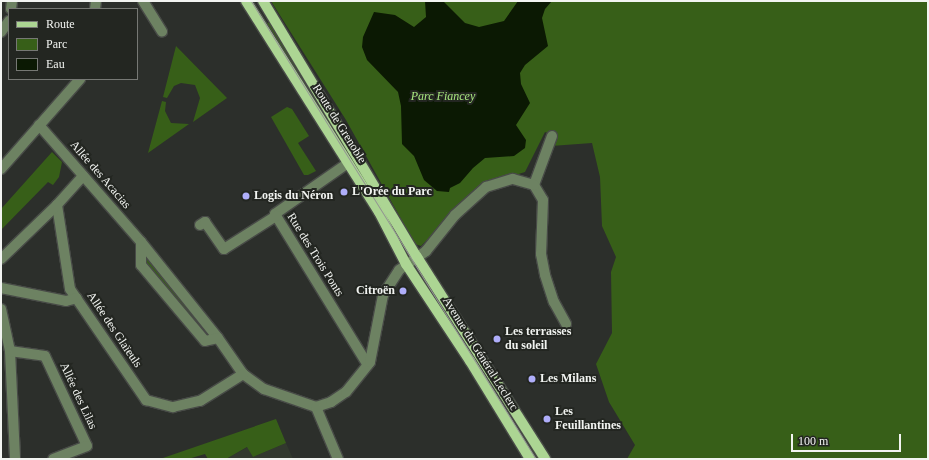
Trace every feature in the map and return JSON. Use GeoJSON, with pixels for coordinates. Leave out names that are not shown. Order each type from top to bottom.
{"type":"FeatureCollection","features":[{"type":"Feature","properties":{"kind":"main road","name":"Route de Grenoble"},"geometry":{"type":"LineString","coordinates":[[246,1],[379,212],[406,264]]}},
{"type":"Feature","properties":{"kind":"main road","name":"Route de Grenoble"},"geometry":{"type":"LineString","coordinates":[[263,1],[417,257]]}},
{"type":"Feature","properties":{"kind":"main road","name":"Avenue du Général Leclerc"},"geometry":{"type":"LineString","coordinates":[[417,257],[545,459]]}},
{"type":"Feature","properties":{"kind":"main road","name":"Avenue du Général Leclerc"},"geometry":{"type":"LineString","coordinates":[[406,264],[470,361],[530,459]]}},
{"type":"Feature","properties":{"kind":"street"},"geometry":{"type":"LineString","coordinates":[[143,1],[162,32]]}},
{"type":"Feature","properties":{"kind":"street"},"geometry":{"type":"LineString","coordinates":[[1,32],[8,22]]}},
{"type":"Feature","properties":{"kind":"street"},"geometry":{"type":"LineString","coordinates":[[1,169],[79,80]]}},
{"type":"Feature","properties":{"kind":"street","name":"Allée des Acacias"},"geometry":{"type":"LineString","coordinates":[[39,125],[141,242],[218,338],[243,374],[264,389],[316,407]]}},
{"type":"Feature","properties":{"kind":"street"},"geometry":{"type":"LineString","coordinates":[[534,185],[552,136]]}},
{"type":"Feature","properties":{"kind":"street","name":"Rue des Trois Ponts"},"geometry":{"type":"LineString","coordinates":[[348,163],[275,214],[368,365]]}},
{"type":"Feature","properties":{"kind":"street"},"geometry":{"type":"LineString","coordinates":[[1,259],[57,205],[83,176]]}},
{"type":"Feature","properties":{"kind":"street"},"geometry":{"type":"LineString","coordinates":[[338,459],[316,407],[331,402],[346,392],[368,365],[383,295],[395,275],[406,264],[426,251],[455,215],[486,187],[513,179],[534,185],[543,200],[541,254],[545,275],[554,302],[566,324]]}},
{"type":"Feature","properties":{"kind":"street","name":"Allée des Glaïeuls"},"geometry":{"type":"LineString","coordinates":[[57,205],[70,289],[146,400],[173,407],[200,401],[243,374]]}},
{"type":"Feature","properties":{"kind":"street"},"geometry":{"type":"LineString","coordinates":[[200,225],[205,222],[224,249],[276,216]]}},
{"type":"Feature","properties":{"kind":"street"},"geometry":{"type":"LineString","coordinates":[[141,242],[141,265],[205,341],[218,338]]}},
{"type":"Feature","properties":{"kind":"street"},"geometry":{"type":"LineString","coordinates":[[1,288],[66,302],[76,298]]}},
{"type":"Feature","properties":{"kind":"street"},"geometry":{"type":"LineString","coordinates":[[1,309],[10,351],[15,459]]}},
{"type":"Feature","properties":{"kind":"street","name":"Allée des Lilas"},"geometry":{"type":"LineString","coordinates":[[10,351],[45,356],[87,446],[53,459]]}},
{"type":"Feature","properties":{"kind":"shaded area"},"geometry":{"type":"Polygon","coordinates":[[[286,443],[293,459],[226,459],[248,447],[253,457],[286,443]]]}},
{"type":"Feature","properties":{"kind":"green space","name":"Parc Fiancey"},"geometry":{"type":"Polygon","coordinates":[[[271,1],[928,1],[928,459],[627,459],[635,445],[609,402],[596,364],[612,333],[611,272],[616,257],[602,226],[600,177],[592,143],[551,146],[553,135],[545,132],[525,172],[480,186],[421,246],[415,244],[346,120],[271,1]]]}},
{"type":"Feature","properties":{"kind":"green space"},"geometry":{"type":"Polygon","coordinates":[[[271,21],[407,244],[399,249],[264,25],[271,21]]]}},
{"type":"Feature","properties":{"kind":"green space"},"geometry":{"type":"Polygon","coordinates":[[[176,46],[227,98],[193,122],[200,98],[195,85],[181,83],[174,86],[167,98],[163,97],[176,46]]]}},
{"type":"Feature","properties":{"kind":"green space"},"geometry":{"type":"Polygon","coordinates":[[[162,101],[166,102],[165,111],[171,123],[189,124],[148,153],[162,101]]]}},
{"type":"Feature","properties":{"kind":"green space"},"geometry":{"type":"Polygon","coordinates":[[[287,107],[292,109],[309,136],[298,143],[316,171],[308,175],[304,175],[271,117],[287,107]]]}},
{"type":"Feature","properties":{"kind":"green space"},"geometry":{"type":"Polygon","coordinates":[[[52,152],[62,162],[59,177],[53,185],[48,182],[1,230],[1,209],[52,152]]]}},
{"type":"Feature","properties":{"kind":"green space"},"geometry":{"type":"Polygon","coordinates":[[[141,242],[218,338],[205,341],[141,265],[141,242]]]}},
{"type":"Feature","properties":{"kind":"green space"},"geometry":{"type":"Polygon","coordinates":[[[424,272],[542,459],[533,459],[416,277],[424,272]]]}},
{"type":"Feature","properties":{"kind":"green space"},"geometry":{"type":"Polygon","coordinates":[[[276,419],[286,443],[253,457],[247,447],[226,459],[208,459],[205,454],[188,459],[160,459],[276,419]]]}},
{"type":"Feature","properties":{"kind":"water"},"geometry":{"type":"Polygon","coordinates":[[[425,1],[443,1],[465,23],[479,27],[504,21],[518,1],[552,1],[545,9],[542,18],[548,46],[525,65],[520,73],[521,84],[530,103],[516,125],[526,140],[525,148],[514,156],[485,158],[473,168],[460,183],[450,188],[449,192],[437,191],[424,180],[414,156],[402,144],[401,106],[398,92],[367,60],[362,47],[363,37],[374,12],[395,15],[414,27],[426,17],[425,1]]]}},
{"type":"Feature","properties":{"kind":"tram line"},"geometry":{"type":"LineString","coordinates":[[251,1],[536,459]]}},
{"type":"Feature","properties":{"kind":"place","name":"L'Orée du Parc"},"geometry":{"type":"Point","coordinates":[344,192]}},
{"type":"Feature","properties":{"kind":"place","name":"Logis du Néron"},"geometry":{"type":"Point","coordinates":[246,196]}},
{"type":"Feature","properties":{"kind":"place","name":"Citroën"},"geometry":{"type":"Point","coordinates":[403,291]}},
{"type":"Feature","properties":{"kind":"place","name":"Les terrasses du soleil"},"geometry":{"type":"Point","coordinates":[497,339]}},
{"type":"Feature","properties":{"kind":"place","name":"Les Milans"},"geometry":{"type":"Point","coordinates":[532,379]}},
{"type":"Feature","properties":{"kind":"place","name":"Les Feuillantines"},"geometry":{"type":"Point","coordinates":[547,419]}}]}
